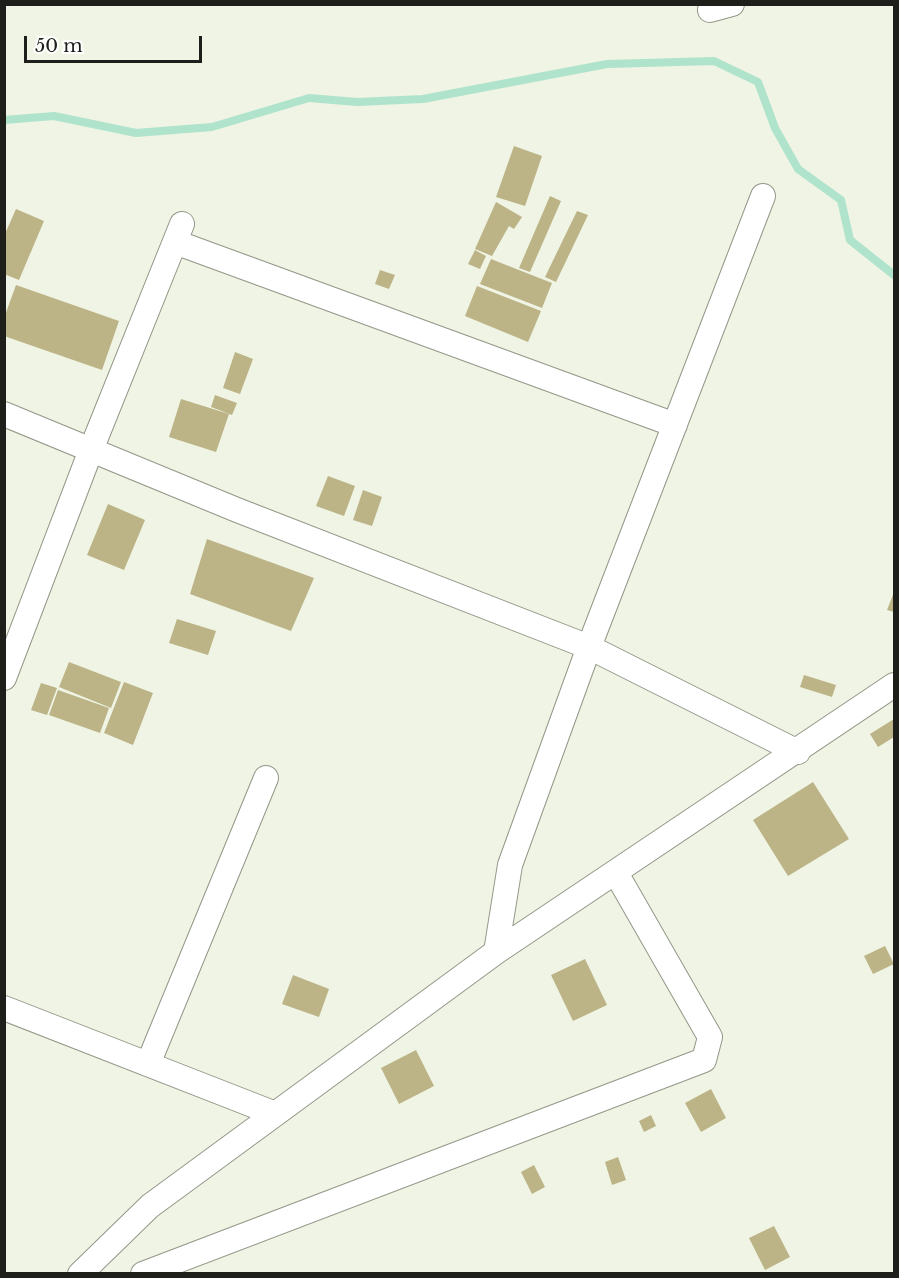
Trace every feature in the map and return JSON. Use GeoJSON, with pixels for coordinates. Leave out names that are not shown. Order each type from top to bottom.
{"type":"FeatureCollection","features":[{"type":"Feature","properties":{"kind":"street"},"geometry":{"type":"LineString","coordinates":[[496,952],[510,865],[589,647],[763,196]]}},
{"type":"Feature","properties":{"kind":"street"},"geometry":{"type":"LineString","coordinates":[[4,678],[91,450],[178,233],[675,425]]}},
{"type":"Feature","properties":{"kind":"street"},"geometry":{"type":"LineString","coordinates":[[4,414],[589,647],[798,752]]}},
{"type":"Feature","properties":{"kind":"street"},"geometry":{"type":"LineString","coordinates":[[80,1274],[150,1206],[273,1113],[496,952],[798,752],[894,685]]}},
{"type":"Feature","properties":{"kind":"street"},"geometry":{"type":"LineString","coordinates":[[148,1064],[266,778]]}},
{"type":"Feature","properties":{"kind":"street"},"geometry":{"type":"LineString","coordinates":[[143,1274],[704,1060],[710,1037],[616,873]]}},
{"type":"Feature","properties":{"kind":"street"},"geometry":{"type":"LineString","coordinates":[[4,1008],[273,1113]]}},
{"type":"Feature","properties":{"kind":"building"},"geometry":{"type":"Polygon","coordinates":[[[514,146],[542,156],[525,206],[496,197],[514,146]]]}},
{"type":"Feature","properties":{"kind":"building"},"geometry":{"type":"Polygon","coordinates":[[[550,196],[561,201],[530,272],[519,268],[550,196]]]}},
{"type":"Feature","properties":{"kind":"building"},"geometry":{"type":"Polygon","coordinates":[[[496,202],[522,217],[514,229],[509,226],[492,256],[475,249],[496,202]]]}},
{"type":"Feature","properties":{"kind":"building"},"geometry":{"type":"Polygon","coordinates":[[[16,209],[44,221],[19,280],[4,274],[4,236],[16,209]]]}},
{"type":"Feature","properties":{"kind":"building"},"geometry":{"type":"Polygon","coordinates":[[[577,211],[588,215],[556,282],[545,277],[577,211]]]}},
{"type":"Feature","properties":{"kind":"building"},"geometry":{"type":"Polygon","coordinates":[[[475,250],[486,256],[480,269],[468,264],[475,250]]]}},
{"type":"Feature","properties":{"kind":"building"},"geometry":{"type":"Polygon","coordinates":[[[491,259],[552,283],[542,308],[480,284],[491,259]]]}},
{"type":"Feature","properties":{"kind":"building"},"geometry":{"type":"Polygon","coordinates":[[[380,270],[395,275],[389,289],[375,284],[380,270]]]}},
{"type":"Feature","properties":{"kind":"building"},"geometry":{"type":"Polygon","coordinates":[[[16,285],[119,321],[102,370],[4,336],[4,318],[16,285]]]}},
{"type":"Feature","properties":{"kind":"building"},"geometry":{"type":"Polygon","coordinates":[[[477,286],[541,311],[528,342],[465,316],[477,286]]]}},
{"type":"Feature","properties":{"kind":"building"},"geometry":{"type":"Polygon","coordinates":[[[235,352],[253,359],[240,394],[223,388],[235,352]]]}},
{"type":"Feature","properties":{"kind":"building"},"geometry":{"type":"Polygon","coordinates":[[[215,395],[237,403],[232,415],[211,407],[215,395]]]}},
{"type":"Feature","properties":{"kind":"building"},"geometry":{"type":"Polygon","coordinates":[[[181,399],[229,414],[216,452],[169,437],[181,399]]]}},
{"type":"Feature","properties":{"kind":"building"},"geometry":{"type":"Polygon","coordinates":[[[328,476],[355,486],[344,516],[316,506],[328,476]]]}},
{"type":"Feature","properties":{"kind":"building"},"geometry":{"type":"Polygon","coordinates":[[[363,490],[382,497],[372,526],[353,520],[363,490]]]}},
{"type":"Feature","properties":{"kind":"building"},"geometry":{"type":"Polygon","coordinates":[[[108,504],[145,520],[124,570],[87,555],[108,504]]]}},
{"type":"Feature","properties":{"kind":"building"},"geometry":{"type":"Polygon","coordinates":[[[207,539],[314,578],[291,631],[190,594],[207,539]]]}},
{"type":"Feature","properties":{"kind":"building"},"geometry":{"type":"Polygon","coordinates":[[[894,592],[894,612],[887,610],[894,592]]]}},
{"type":"Feature","properties":{"kind":"building"},"geometry":{"type":"Polygon","coordinates":[[[177,619],[216,631],[208,655],[169,643],[177,619]]]}},
{"type":"Feature","properties":{"kind":"building"},"geometry":{"type":"Polygon","coordinates":[[[69,662],[121,682],[111,708],[59,687],[69,662]]]}},
{"type":"Feature","properties":{"kind":"building"},"geometry":{"type":"Polygon","coordinates":[[[804,675],[836,685],[832,697],[800,687],[804,675]]]}},
{"type":"Feature","properties":{"kind":"building"},"geometry":{"type":"Polygon","coordinates":[[[124,682],[153,693],[133,745],[104,733],[124,682]]]}},
{"type":"Feature","properties":{"kind":"building"},"geometry":{"type":"Polygon","coordinates":[[[41,683],[57,688],[47,715],[31,710],[41,683]]]}},
{"type":"Feature","properties":{"kind":"building"},"geometry":{"type":"Polygon","coordinates":[[[58,690],[109,708],[100,733],[49,715],[58,690]]]}},
{"type":"Feature","properties":{"kind":"building"},"geometry":{"type":"Polygon","coordinates":[[[894,719],[894,737],[878,747],[870,734],[894,719]]]}},
{"type":"Feature","properties":{"kind":"building"},"geometry":{"type":"Polygon","coordinates":[[[813,782],[849,839],[788,876],[753,820],[813,782]]]}},
{"type":"Feature","properties":{"kind":"building"},"geometry":{"type":"Polygon","coordinates":[[[885,946],[894,964],[873,974],[864,956],[885,946]]]}},
{"type":"Feature","properties":{"kind":"building"},"geometry":{"type":"Polygon","coordinates":[[[585,959],[607,1005],[573,1021],[551,975],[585,959]]]}},
{"type":"Feature","properties":{"kind":"building"},"geometry":{"type":"Polygon","coordinates":[[[293,975],[329,989],[319,1017],[282,1004],[293,975]]]}},
{"type":"Feature","properties":{"kind":"building"},"geometry":{"type":"Polygon","coordinates":[[[416,1050],[434,1086],[399,1104],[381,1068],[416,1050]]]}},
{"type":"Feature","properties":{"kind":"building"},"geometry":{"type":"Polygon","coordinates":[[[711,1089],[726,1118],[701,1132],[685,1103],[711,1089]]]}},
{"type":"Feature","properties":{"kind":"building"},"geometry":{"type":"Polygon","coordinates":[[[651,1115],[656,1126],[644,1132],[639,1121],[651,1115]]]}},
{"type":"Feature","properties":{"kind":"building"},"geometry":{"type":"Polygon","coordinates":[[[618,1157],[626,1180],[612,1185],[605,1162],[618,1157]]]}},
{"type":"Feature","properties":{"kind":"building"},"geometry":{"type":"Polygon","coordinates":[[[534,1165],[545,1187],[532,1194],[521,1172],[534,1165]]]}},
{"type":"Feature","properties":{"kind":"building"},"geometry":{"type":"Polygon","coordinates":[[[774,1226],[790,1257],[765,1270],[749,1238],[774,1226]]]}},
{"type":"Feature","properties":{"kind":"waterway"},"geometry":{"type":"LineString","coordinates":[[4,120],[54,116],[136,133],[212,127],[309,98],[357,102],[423,99],[607,64],[714,61],[758,82],[775,128],[798,169],[841,200],[850,240],[894,275]]}}]}
